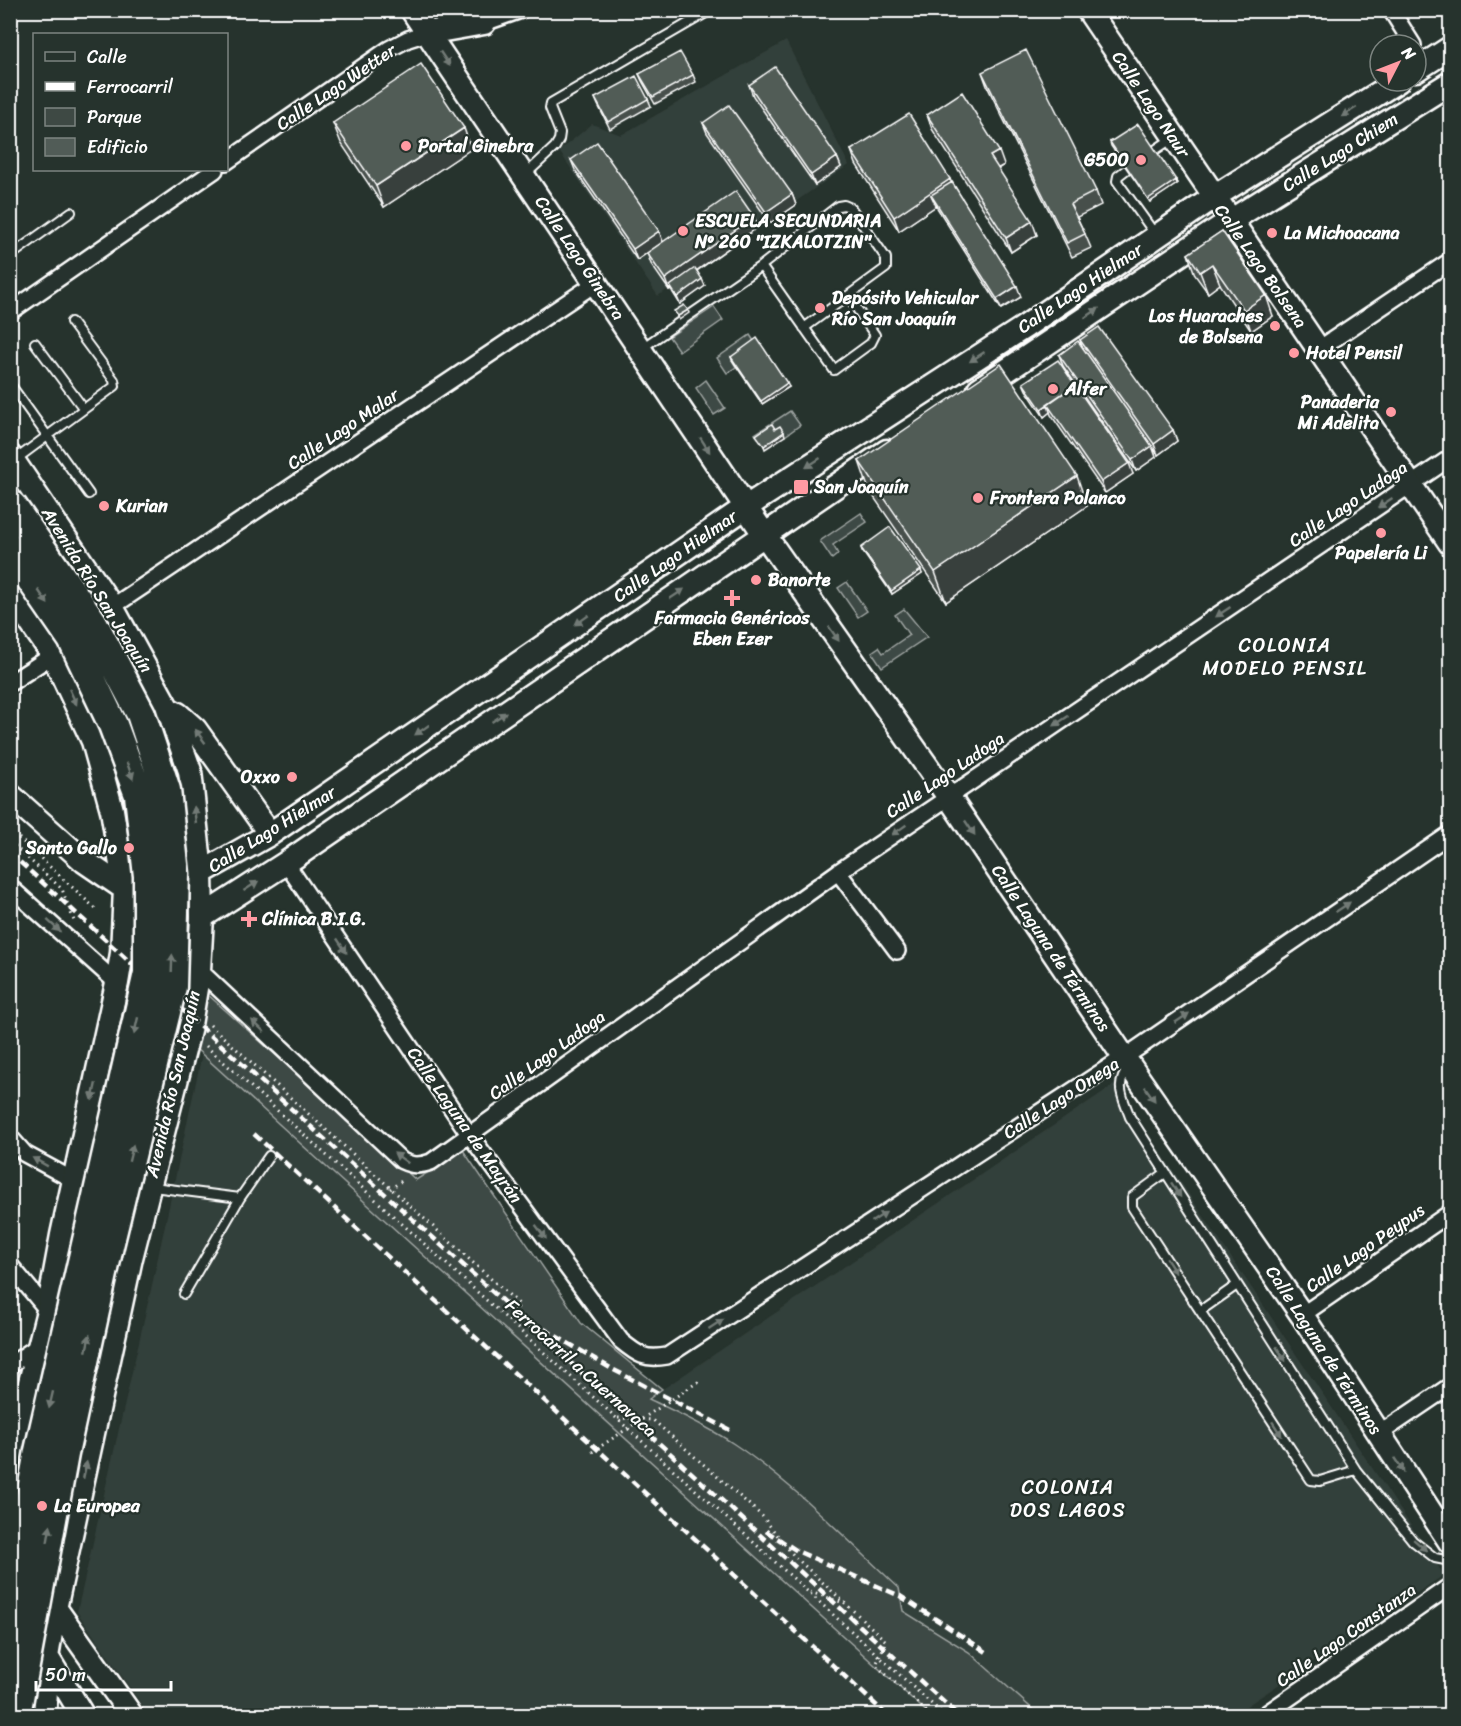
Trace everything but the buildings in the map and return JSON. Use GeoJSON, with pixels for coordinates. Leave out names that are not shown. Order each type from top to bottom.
{"type":"FeatureCollection","features":[{"type":"Feature","properties":{"kind":"highway","name":"Avenida Río San Joaquín"},"geometry":{"type":"LineString","coordinates":[[12,506],[93,623],[141,714],[166,790],[175,874],[172,987],[109,1246],[66,1442],[17,1716]]}},
{"type":"Feature","properties":{"kind":"highway"},"geometry":{"type":"LineString","coordinates":[[10,549],[72,639],[113,725],[139,795],[148,876],[148,973],[39,1451],[10,1613]]}},
{"type":"Feature","properties":{"kind":"street","name":"Calle Lago Ginebra"},"geometry":{"type":"LineString","coordinates":[[412,10],[746,507]]}},
{"type":"Feature","properties":{"kind":"street","name":"Calle Lago Wetter"},"geometry":{"type":"LineString","coordinates":[[228,161],[389,49],[408,39],[480,17],[507,17],[521,10]]}},
{"type":"Feature","properties":{"kind":"street"},"geometry":{"type":"LineString","coordinates":[[1390,10],[1405,33]]}},
{"type":"Feature","properties":{"kind":"street","name":"Calle Lago Naur"},"geometry":{"type":"LineString","coordinates":[[1092,12],[1214,197]]}},
{"type":"Feature","properties":{"kind":"street"},"geometry":{"type":"LineString","coordinates":[[1428,57],[1450,48]]}},
{"type":"Feature","properties":{"kind":"street","name":"Calle Lago Chiem"},"geometry":{"type":"LineString","coordinates":[[1230,221],[1450,83]]}},
{"type":"Feature","properties":{"kind":"street","name":"Calle Lago Chiem"},"geometry":{"type":"LineString","coordinates":[[1214,197],[1379,93]]}},
{"type":"Feature","properties":{"kind":"street"},"geometry":{"type":"LineString","coordinates":[[10,312],[215,171]]}},
{"type":"Feature","properties":{"kind":"street","name":"Calle Lago Bolsena"},"geometry":{"type":"LineString","coordinates":[[1214,197],[1450,543]]}},
{"type":"Feature","properties":{"kind":"street","name":"Calle Lago Hielmar"},"geometry":{"type":"LineString","coordinates":[[125,889],[159,884],[201,873],[270,834],[746,507],[1026,326],[1214,197]]}},
{"type":"Feature","properties":{"kind":"street","name":"Calle Lago Hielmar"},"geometry":{"type":"LineString","coordinates":[[966,397],[1230,221]]}},
{"type":"Feature","properties":{"kind":"street"},"geometry":{"type":"LineString","coordinates":[[1319,349],[1450,261]]}},
{"type":"Feature","properties":{"kind":"street","name":"Calle Lago Malar"},"geometry":{"type":"LineString","coordinates":[[112,607],[596,283]]}},
{"type":"Feature","properties":{"kind":"street","name":"Calle Lago Hielmar"},"geometry":{"type":"LineString","coordinates":[[202,917],[286,863],[909,436]]}},
{"type":"Feature","properties":{"kind":"street","name":"Avenida Río San Joaquín"},"geometry":{"type":"LineString","coordinates":[[12,458],[112,607],[168,709],[190,771],[201,873],[202,917],[199,970],[188,1036],[131,1258],[55,1609],[47,1657],[45,1716]]}},
{"type":"Feature","properties":{"kind":"street","name":"Calle Lago Ladoga"},"geometry":{"type":"LineString","coordinates":[[199,970],[402,1161],[411,1166],[431,1162],[948,796],[1450,459]]}},
{"type":"Feature","properties":{"kind":"street","name":"Calle Laguna de Términos"},"geometry":{"type":"LineString","coordinates":[[746,507],[948,796],[1302,1315],[1450,1542]]}},
{"type":"Feature","properties":{"kind":"street"},"geometry":{"type":"LineString","coordinates":[[10,593],[53,655],[93,741],[112,810],[125,889],[122,953],[117,983],[62,1235],[48,1311],[10,1462]]}},
{"type":"Feature","properties":{"kind":"street"},"geometry":{"type":"LineString","coordinates":[[10,683],[53,655]]}},
{"type":"Feature","properties":{"kind":"street"},"geometry":{"type":"LineString","coordinates":[[93,741],[168,709],[178,714],[195,729],[270,834]]}},
{"type":"Feature","properties":{"kind":"street"},"geometry":{"type":"LineString","coordinates":[[10,795],[84,861],[125,889]]}},
{"type":"Feature","properties":{"kind":"street","name":"Calle Lago Onega"},"geometry":{"type":"LineString","coordinates":[[667,1356],[1127,1061],[1450,834]]}},
{"type":"Feature","properties":{"kind":"street","name":"Calle Laguna de Mayrán"},"geometry":{"type":"LineString","coordinates":[[286,863],[468,1134],[621,1341],[637,1354],[651,1359],[667,1356]]}},
{"type":"Feature","properties":{"kind":"street"},"geometry":{"type":"LineString","coordinates":[[838,872],[897,951]]}},
{"type":"Feature","properties":{"kind":"street"},"geometry":{"type":"LineString","coordinates":[[10,887],[117,983]]}},
{"type":"Feature","properties":{"kind":"street"},"geometry":{"type":"LineString","coordinates":[[10,1137],[25,1154],[75,1181],[100,1190],[131,1194],[148,1187]]}},
{"type":"Feature","properties":{"kind":"street","name":"Calle Lago Peypus"},"geometry":{"type":"LineString","coordinates":[[1302,1315],[1450,1213]]}},
{"type":"Feature","properties":{"kind":"street"},"geometry":{"type":"LineString","coordinates":[[62,1235],[92,1236],[115,1242],[131,1258]]}},
{"type":"Feature","properties":{"kind":"street"},"geometry":{"type":"LineString","coordinates":[[10,1265],[48,1311]]}},
{"type":"Feature","properties":{"kind":"street"},"geometry":{"type":"LineString","coordinates":[[10,1365],[39,1345]]}},
{"type":"Feature","properties":{"kind":"street"},"geometry":{"type":"LineString","coordinates":[[1379,1434],[1450,1386]]}},
{"type":"Feature","properties":{"kind":"street"},"geometry":{"type":"LineString","coordinates":[[10,1528],[55,1609],[132,1716]]}},
{"type":"Feature","properties":{"kind":"street","name":"Calle Lago Constanza"},"geometry":{"type":"LineString","coordinates":[[1263,1716],[1450,1586]]}},
{"type":"Feature","properties":{"kind":"street"},"geometry":{"type":"LineString","coordinates":[[10,1597],[47,1657],[77,1714]]}},
{"type":"Feature","properties":{"kind":"lane"},"geometry":{"type":"LineString","coordinates":[[524,176],[559,141],[560,133],[550,108],[551,102],[711,10]]}},
{"type":"Feature","properties":{"kind":"lane"},"geometry":{"type":"LineString","coordinates":[[1155,150],[1174,137]]}},
{"type":"Feature","properties":{"kind":"lane"},"geometry":{"type":"LineString","coordinates":[[1127,169],[1118,176],[1117,181],[1156,236]]}},
{"type":"Feature","properties":{"kind":"lane"},"geometry":{"type":"LineString","coordinates":[[641,348],[761,266],[838,206],[844,205],[851,208],[886,258],[887,263],[882,273],[804,327]]}},
{"type":"Feature","properties":{"kind":"lane"},"geometry":{"type":"LineString","coordinates":[[10,256],[71,212]]}},
{"type":"Feature","properties":{"kind":"lane"},"geometry":{"type":"LineString","coordinates":[[761,266],[834,370],[871,343],[875,335],[848,296]]}},
{"type":"Feature","properties":{"kind":"lane"},"geometry":{"type":"LineString","coordinates":[[12,458],[47,436],[113,388],[115,384],[71,322]]}},
{"type":"Feature","properties":{"kind":"lane"},"geometry":{"type":"LineString","coordinates":[[35,343],[84,409]]}},
{"type":"Feature","properties":{"kind":"lane"},"geometry":{"type":"LineString","coordinates":[[10,384],[89,495]]}},
{"type":"Feature","properties":{"kind":"lane"},"geometry":{"type":"LineString","coordinates":[[1127,1061],[1120,1086],[1130,1117],[1356,1470],[1413,1540],[1435,1558],[1450,1561]]}},
{"type":"Feature","properties":{"kind":"lane"},"geometry":{"type":"LineString","coordinates":[[183,1294],[240,1198],[269,1156]]}},
{"type":"Feature","properties":{"kind":"lane"},"geometry":{"type":"LineString","coordinates":[[1165,1173],[1132,1197],[1132,1207],[1311,1480],[1320,1481],[1356,1470]]}},
{"type":"Feature","properties":{"kind":"lane"},"geometry":{"type":"LineString","coordinates":[[148,1187],[240,1198]]}},
{"type":"Feature","properties":{"kind":"lane"},"geometry":{"type":"LineString","coordinates":[[1200,1311],[1237,1285]]}},
{"type":"Feature","properties":{"kind":"path"},"geometry":{"type":"LineString","coordinates":[[10,830],[98,910]]}},
{"type":"Feature","properties":{"kind":"path"},"geometry":{"type":"LineString","coordinates":[[10,842],[62,889],[75,925]]}},
{"type":"Feature","properties":{"kind":"path"},"geometry":{"type":"LineString","coordinates":[[204,1020],[520,1305],[507,1318]]}},
{"type":"Feature","properties":{"kind":"path","name":"Ferrocarril a Cuernavaca"},"geometry":{"type":"LineString","coordinates":[[199,1040],[945,1716]]}},
{"type":"Feature","properties":{"kind":"path"},"geometry":{"type":"LineString","coordinates":[[592,1452],[701,1380]]}},
{"type":"Feature","properties":{"kind":"path"},"geometry":{"type":"LineString","coordinates":[[616,1418],[653,1420],[762,1516],[794,1556],[886,1641],[876,1665],[931,1716]]}},
{"type":"Feature","properties":{"kind":"path"},"geometry":{"type":"LineString","coordinates":[[809,1592],[846,1603]]}},
{"type":"Feature","properties":{"kind":"shaded area","name":"ESCUELA SECUNDARIA Nº 260 \"IZKALOTZIN\""},"geometry":{"type":"Polygon","coordinates":[[[786,41],[849,165],[658,296],[559,151],[592,124],[621,135],[786,41]]]}},
{"type":"Feature","properties":{"kind":"shaded area"},"geometry":{"type":"Polygon","coordinates":[[[202,1054],[930,1715],[149,1715],[77,1612],[202,1054]]]}},
{"type":"Feature","properties":{"kind":"shaded area"},"geometry":{"type":"Polygon","coordinates":[[[1115,1084],[1444,1575],[1233,1715],[1039,1715],[969,1652],[903,1611],[899,1588],[766,1468],[734,1444],[694,1420],[648,1399],[1115,1084]]]}},
{"type":"Feature","properties":{"kind":"green space"},"geometry":{"type":"Polygon","coordinates":[[[714,307],[723,320],[679,351],[669,337],[714,307]]]}},
{"type":"Feature","properties":{"kind":"green space"},"geometry":{"type":"Polygon","coordinates":[[[750,335],[756,344],[732,360],[736,367],[727,373],[717,358],[750,335]]]}},
{"type":"Feature","properties":{"kind":"green space"},"geometry":{"type":"Polygon","coordinates":[[[706,380],[725,408],[714,415],[696,388],[706,380]]]}},
{"type":"Feature","properties":{"kind":"green space"},"geometry":{"type":"Polygon","coordinates":[[[790,411],[800,425],[785,436],[781,430],[776,432],[773,428],[758,438],[755,434],[790,411]]]}},
{"type":"Feature","properties":{"kind":"green space"},"geometry":{"type":"Polygon","coordinates":[[[861,513],[867,522],[833,545],[838,554],[832,559],[820,541],[861,513]]]}},
{"type":"Feature","properties":{"kind":"green space"},"geometry":{"type":"Polygon","coordinates":[[[847,582],[867,611],[858,617],[838,588],[847,582]]]}},
{"type":"Feature","properties":{"kind":"green space"},"geometry":{"type":"Polygon","coordinates":[[[904,609],[927,637],[882,667],[872,652],[879,647],[883,653],[909,635],[895,615],[904,609]]]}},
{"type":"Feature","properties":{"kind":"green space"},"geometry":{"type":"Polygon","coordinates":[[[206,993],[416,1180],[463,1150],[581,1323],[662,1389],[649,1399],[724,1437],[778,1476],[899,1588],[903,1611],[969,1652],[1039,1715],[930,1715],[194,1047],[206,993]]]}},
{"type":"Feature","properties":{"kind":"railway"},"geometry":{"type":"LineString","coordinates":[[10,853],[959,1716]]}},
{"type":"Feature","properties":{"kind":"railway"},"geometry":{"type":"LineString","coordinates":[[254,1134],[888,1716]]}},
{"type":"Feature","properties":{"kind":"railway"},"geometry":{"type":"LineString","coordinates":[[544,1329],[612,1369],[730,1430]]}},
{"type":"Feature","properties":{"kind":"railway"},"geometry":{"type":"LineString","coordinates":[[766,1531],[799,1552],[900,1596],[988,1653]]}},
{"type":"Feature","properties":{"kind":"place","name":"Portal Ginebra"},"geometry":{"type":"Point","coordinates":[406,146]}},
{"type":"Feature","properties":{"kind":"place","name":"G500"},"geometry":{"type":"Point","coordinates":[1141,160]}},
{"type":"Feature","properties":{"kind":"place","name":"ESCUELA SECUNDARIA Nº 260 \"IZKALOTZIN\""},"geometry":{"type":"Point","coordinates":[683,231]}},
{"type":"Feature","properties":{"kind":"place","name":"La Michoacana"},"geometry":{"type":"Point","coordinates":[1272,233]}},
{"type":"Feature","properties":{"kind":"place","name":"Depósito Vehicular Río San Joaquín"},"geometry":{"type":"Point","coordinates":[820,308]}},
{"type":"Feature","properties":{"kind":"place","name":"Los Huaraches de Bolsena"},"geometry":{"type":"Point","coordinates":[1275,326]}},
{"type":"Feature","properties":{"kind":"place","name":"Hotel Pensil"},"geometry":{"type":"Point","coordinates":[1294,353]}},
{"type":"Feature","properties":{"kind":"place","name":"Alfer"},"geometry":{"type":"Point","coordinates":[1053,389]}},
{"type":"Feature","properties":{"kind":"place","name":"Panaderia Mi Adelita"},"geometry":{"type":"Point","coordinates":[1391,412]}},
{"type":"Feature","properties":{"kind":"place","name":"San Joaquín"},"geometry":{"type":"Point","coordinates":[801,487]}},
{"type":"Feature","properties":{"kind":"place","name":"Frontera Polanco"},"geometry":{"type":"Point","coordinates":[978,498]}},
{"type":"Feature","properties":{"kind":"place","name":"Kurian"},"geometry":{"type":"Point","coordinates":[104,506]}},
{"type":"Feature","properties":{"kind":"place","name":"Papelería Li"},"geometry":{"type":"Point","coordinates":[1381,533]}},
{"type":"Feature","properties":{"kind":"place","name":"Banorte"},"geometry":{"type":"Point","coordinates":[756,580]}},
{"type":"Feature","properties":{"kind":"place","name":"Farmacia Genéricos Eben Ezer"},"geometry":{"type":"Point","coordinates":[732,598]}},
{"type":"Feature","properties":{"kind":"place","name":"Oxxo"},"geometry":{"type":"Point","coordinates":[292,777]}},
{"type":"Feature","properties":{"kind":"place","name":"Santo Gallo"},"geometry":{"type":"Point","coordinates":[129,848]}},
{"type":"Feature","properties":{"kind":"place","name":"Clínica B.I.G."},"geometry":{"type":"Point","coordinates":[249,919]}},
{"type":"Feature","properties":{"kind":"place","name":"La Europea"},"geometry":{"type":"Point","coordinates":[42,1506]}},
{"type":"Feature","properties":{"kind":"district","name":"COLONIA MODELO PENSIL"},"geometry":{"type":"Point","coordinates":[1285,656]}},
{"type":"Feature","properties":{"kind":"district","name":"COLONIA DOS LAGOS"},"geometry":{"type":"Point","coordinates":[1068,1498]}}]}
